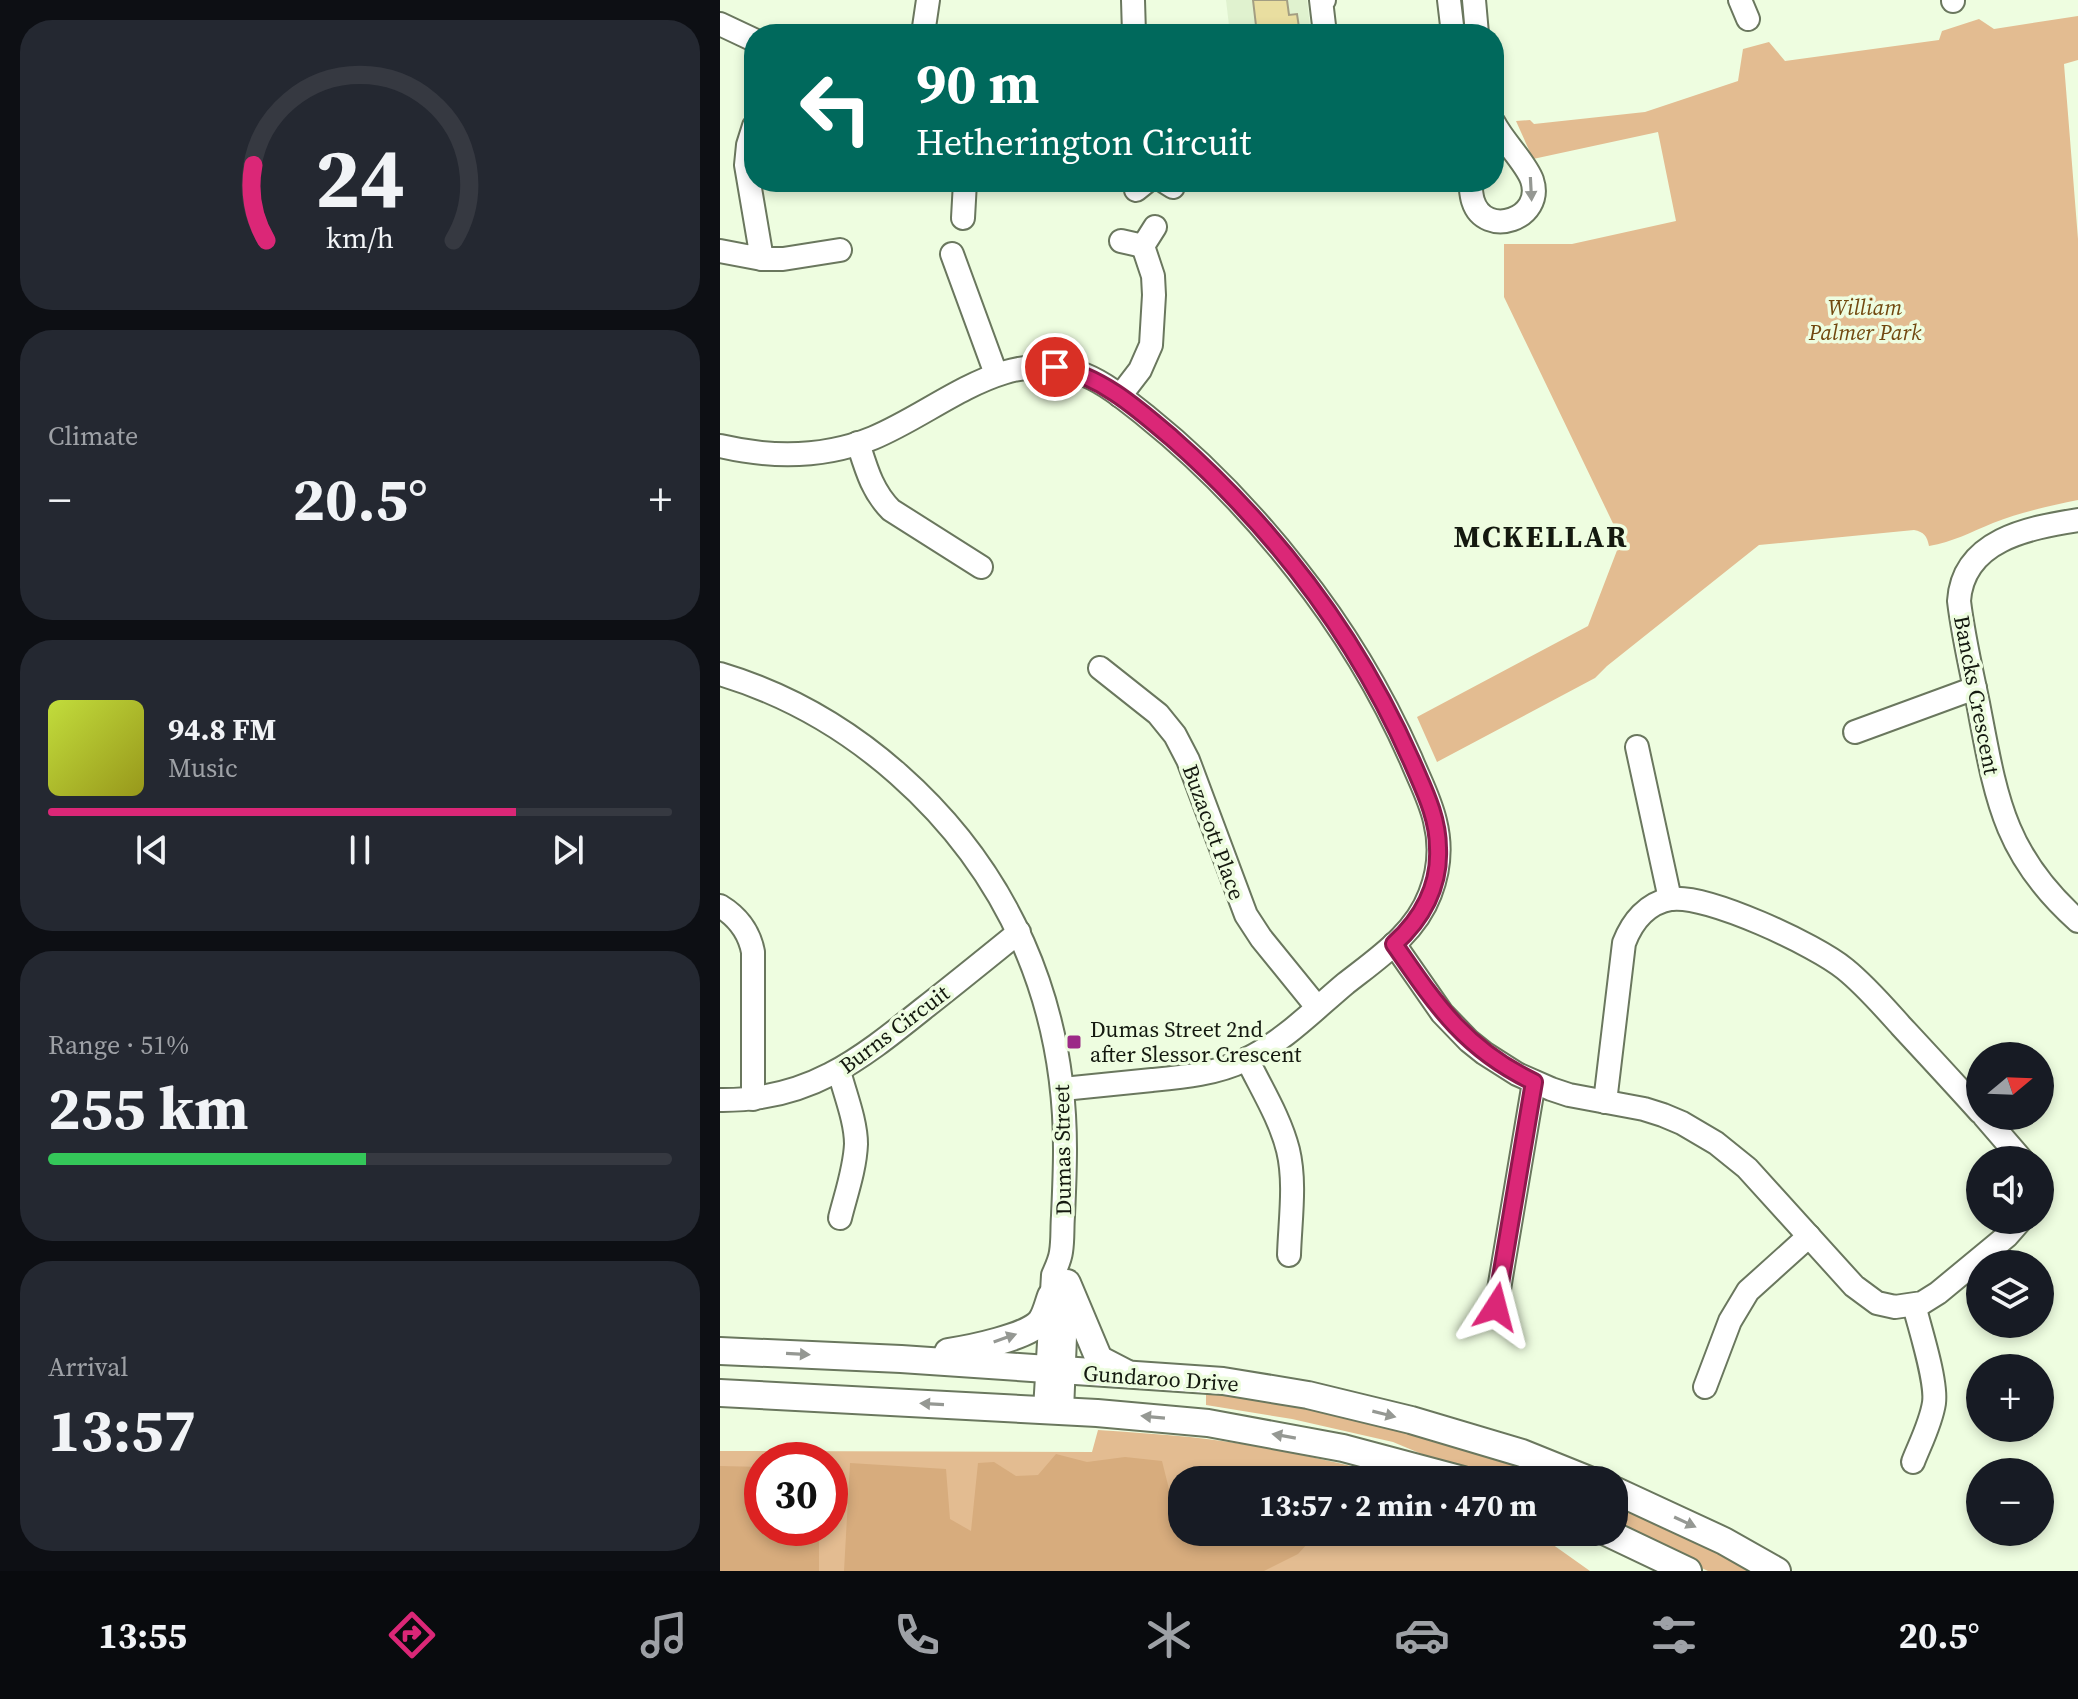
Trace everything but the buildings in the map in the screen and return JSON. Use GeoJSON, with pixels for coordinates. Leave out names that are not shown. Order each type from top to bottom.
{"type":"FeatureCollection","features":[{"type":"Feature","properties":{"kind":"main road"},"geometry":{"type":"LineString","coordinates":[[901,1359],[979,1348],[1024,1332],[1040,1322],[1059,1289]]}},
{"type":"Feature","properties":{"kind":"main road"},"geometry":{"type":"LineString","coordinates":[[1059,1289],[1099,1359],[1130,1375]]}},
{"type":"Feature","properties":{"kind":"main road","name":"Gundaroo Drive"},"geometry":{"type":"LineString","coordinates":[[720,1351],[901,1359],[1223,1381],[1308,1395],[1411,1420],[1522,1453],[1554,1466]]}},
{"type":"Feature","properties":{"kind":"main road","name":"Gundaroo Drive"},"geometry":{"type":"LineString","coordinates":[[720,1393],[1160,1417],[1253,1431],[1413,1466]]}},
{"type":"Feature","properties":{"kind":"main road"},"geometry":{"type":"LineString","coordinates":[[1628,1496],[1724,1541],[1777,1571]]}},
{"type":"Feature","properties":{"kind":"main road"},"geometry":{"type":"LineString","coordinates":[[1628,1542],[1688,1571]]}},
{"type":"Feature","properties":{"kind":"street"},"geometry":{"type":"LineString","coordinates":[[924,24],[928,0]]}},
{"type":"Feature","properties":{"kind":"street"},"geometry":{"type":"LineString","coordinates":[[1133,0],[1134,24]]}},
{"type":"Feature","properties":{"kind":"street"},"geometry":{"type":"LineString","coordinates":[[1324,0],[1321,0],[1324,24]]}},
{"type":"Feature","properties":{"kind":"street"},"geometry":{"type":"LineString","coordinates":[[1449,0],[1452,24]]}},
{"type":"Feature","properties":{"kind":"street"},"geometry":{"type":"LineString","coordinates":[[1474,0],[1476,24]]}},
{"type":"Feature","properties":{"kind":"street"},"geometry":{"type":"LineString","coordinates":[[720,24],[744,35]]}},
{"type":"Feature","properties":{"kind":"street"},"geometry":{"type":"LineString","coordinates":[[1472,192],[1474,204],[1481,214],[1491,220],[1507,222],[1517,219],[1531,204],[1534,189],[1531,179],[1504,140]]}},
{"type":"Feature","properties":{"kind":"street"},"geometry":{"type":"LineString","coordinates":[[751,192],[762,259]]}},
{"type":"Feature","properties":{"kind":"street"},"geometry":{"type":"LineString","coordinates":[[963,218],[964,192]]}},
{"type":"Feature","properties":{"kind":"street"},"geometry":{"type":"LineString","coordinates":[[1120,396],[1140,370],[1151,345],[1154,285],[1140,238]]}},
{"type":"Feature","properties":{"kind":"street"},"geometry":{"type":"LineString","coordinates":[[720,251],[762,259],[783,259],[840,250]]}},
{"type":"Feature","properties":{"kind":"street"},"geometry":{"type":"LineString","coordinates":[[952,254],[996,374]]}},
{"type":"Feature","properties":{"kind":"street"},"geometry":{"type":"LineString","coordinates":[[720,446],[750,452],[815,453],[858,443],[902,424],[996,374],[1025,367],[1055,367],[1084,375],[1120,396],[1201,464],[1274,541],[1338,625],[1391,717],[1431,806],[1439,851],[1435,881],[1415,922],[1394,944],[1272,1044],[1247,1059],[1202,1074],[1063,1089]]}},
{"type":"Feature","properties":{"kind":"street"},"geometry":{"type":"LineString","coordinates":[[858,443],[870,480],[885,504],[981,567]]}},
{"type":"Feature","properties":{"kind":"street","name":"Bancks Crescent"},"geometry":{"type":"LineString","coordinates":[[2078,520],[2036,529],[1996,543],[1978,554],[1962,580],[1959,601],[1997,796],[2010,834],[2042,884],[2078,921]]}},
{"type":"Feature","properties":{"kind":"street","name":"Buzacott Place"},"geometry":{"type":"LineString","coordinates":[[1100,668],[1158,714],[1175,735],[1188,760],[1246,915],[1317,1007]]}},
{"type":"Feature","properties":{"kind":"street","name":"Dumas Street"},"geometry":{"type":"LineString","coordinates":[[720,674],[770,692],[823,718],[878,756],[947,821],[991,880],[1019,932],[1035,970],[1055,1035],[1065,1116],[1061,1254],[1053,1275],[1059,1289],[1053,1410]]}},
{"type":"Feature","properties":{"kind":"street"},"geometry":{"type":"LineString","coordinates":[[1855,732],[1975,688]]}},
{"type":"Feature","properties":{"kind":"street"},"geometry":{"type":"LineString","coordinates":[[1637,747],[1670,899]]}},
{"type":"Feature","properties":{"kind":"street"},"geometry":{"type":"LineString","coordinates":[[1605,1102],[1624,943],[1631,925],[1652,906],[1670,899],[1688,898],[1800,940],[1832,959],[1873,995],[1966,1097]]}},
{"type":"Feature","properties":{"kind":"street"},"geometry":{"type":"LineString","coordinates":[[720,906],[742,924],[753,952],[753,1099]]}},
{"type":"Feature","properties":{"kind":"street","name":"Burns Circuit"},"geometry":{"type":"LineString","coordinates":[[720,1100],[753,1099],[789,1092],[839,1071],[876,1047],[1019,932]]}},
{"type":"Feature","properties":{"kind":"street"},"geometry":{"type":"LineString","coordinates":[[1394,944],[1442,1013],[1469,1041],[1500,1064],[1534,1082],[1569,1095],[1663,1115],[1716,1143],[1747,1168],[1861,1293],[1877,1303],[1895,1307],[1914,1305],[1938,1293],[2009,1234]]}},
{"type":"Feature","properties":{"kind":"street"},"geometry":{"type":"LineString","coordinates":[[1247,1059],[1279,1124],[1289,1152],[1292,1172],[1289,1255]]}},
{"type":"Feature","properties":{"kind":"street"},"geometry":{"type":"LineString","coordinates":[[839,1071],[856,1146],[840,1218]]}},
{"type":"Feature","properties":{"kind":"street"},"geometry":{"type":"LineString","coordinates":[[1496,1307],[1534,1082]]}},
{"type":"Feature","properties":{"kind":"street"},"geometry":{"type":"LineString","coordinates":[[1996,1130],[2010,1146]]}},
{"type":"Feature","properties":{"kind":"street"},"geometry":{"type":"LineString","coordinates":[[1705,1387],[1730,1321],[1748,1291],[1809,1236]]}},
{"type":"Feature","properties":{"kind":"street"},"geometry":{"type":"LineString","coordinates":[[1913,1462],[1934,1402],[1914,1305]]}},
{"type":"Feature","properties":{"kind":"shaded area"},"geometry":{"type":"Polygon","coordinates":[[[1226,0],[1307,0],[1310,24],[1229,24],[1226,0]]]}},
{"type":"Feature","properties":{"kind":"shaded area"},"geometry":{"type":"Polygon","coordinates":[[[1056,1454],[1087,1462],[1125,1457],[1162,1461],[1168,1485],[1168,1546],[1305,1546],[1298,1554],[1264,1571],[844,1571],[845,1546],[848,1546],[850,1463],[946,1469],[950,1519],[971,1531],[978,1463],[994,1462],[1016,1476],[1038,1475],[1056,1454]]]}},
{"type":"Feature","properties":{"kind":"shaded area"},"geometry":{"type":"Polygon","coordinates":[[[720,1466],[744,1467],[744,1546],[819,1546],[819,1571],[720,1571],[720,1466]]]}},
{"type":"Feature","properties":{"kind":"green space","name":"William Palmer Park"},"geometry":{"type":"Polygon","coordinates":[[[2078,16],[2078,60],[2064,64],[2078,239],[2078,500],[2014,516],[1929,546],[1924,535],[1914,530],[1759,545],[1595,678],[1437,762],[1417,717],[1588,626],[1621,540],[1504,297],[1504,244],[1572,244],[1676,221],[1658,132],[1533,159],[1516,121],[1530,120],[1534,124],[1645,112],[1738,81],[1743,49],[1769,42],[1785,61],[1939,40],[1942,31],[1979,19],[1994,29],[2078,16]]]}},
{"type":"Feature","properties":{"kind":"green space"},"geometry":{"type":"Polygon","coordinates":[[[1206,1391],[1297,1405],[1450,1442],[1520,1466],[1450,1466],[1393,1442],[1292,1419],[1206,1405],[1206,1391]]]}},
{"type":"Feature","properties":{"kind":"green space"},"geometry":{"type":"Polygon","coordinates":[[[1098,1430],[1217,1440],[1350,1466],[1168,1466],[1168,1546],[1555,1546],[1590,1571],[720,1571],[720,1451],[744,1451],[744,1546],[848,1546],[848,1451],[1092,1452],[1098,1430]]]}},
{"type":"Feature","properties":{"kind":"green space"},"geometry":{"type":"Polygon","coordinates":[[[1628,1508],[1758,1571],[1708,1571],[1628,1534],[1628,1508]]]}},
{"type":"Feature","properties":{"kind":"place","name":"Dumas Street 2nd after Slessor Crescent"},"geometry":{"type":"Point","coordinates":[1074,1042]}},
{"type":"Feature","properties":{"kind":"district","name":"MCKELLAR"},"geometry":{"type":"Point","coordinates":[1541,537]}},
{"type":"Feature","properties":{"kind":"route"},"geometry":{"type":"LineString","coordinates":[[1055,367],[1098,381],[1120,396],[1162,429],[1239,502],[1307,582],[1338,625],[1366,670],[1405,746],[1431,806],[1439,851],[1430,895],[1415,922],[1394,944],[1442,1013],[1469,1041],[1500,1064],[1534,1082],[1496,1307]]}}]}
